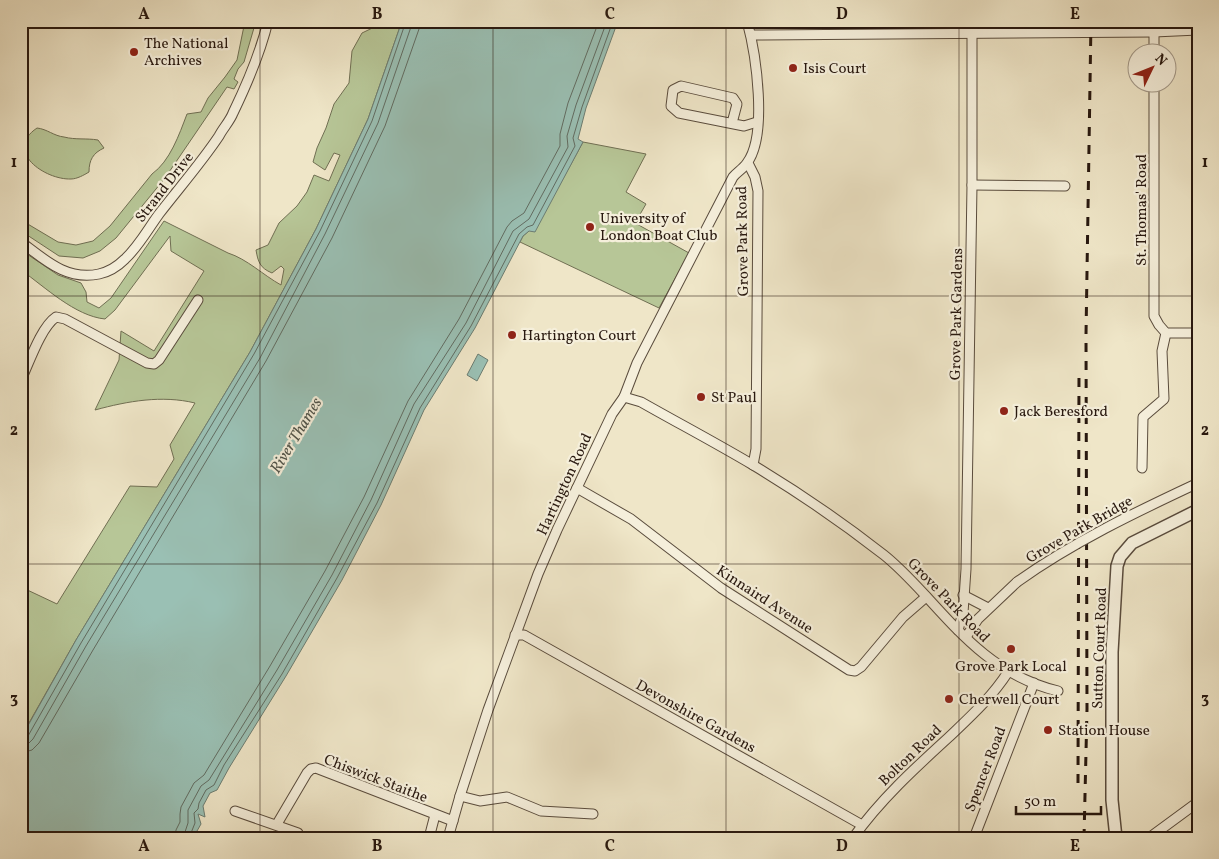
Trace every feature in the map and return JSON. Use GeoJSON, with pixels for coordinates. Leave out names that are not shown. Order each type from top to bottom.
{"type":"FeatureCollection","features":[{"type":"Feature","properties":{"kind":"street","name":"Strand Drive"},"geometry":{"type":"LineString","coordinates":[[21,242],[56,268],[67,273],[100,274],[124,261],[205,156],[233,115],[257,57],[268,21]]}},
{"type":"Feature","properties":{"kind":"street"},"geometry":{"type":"LineString","coordinates":[[747,21],[757,72],[758,122],[756,140],[748,163]]}},
{"type":"Feature","properties":{"kind":"street"},"geometry":{"type":"LineString","coordinates":[[750,35],[1154,32],[1198,30]]}},
{"type":"Feature","properties":{"kind":"street"},"geometry":{"type":"LineString","coordinates":[[1154,32],[1154,42]]}},
{"type":"Feature","properties":{"kind":"street","name":"Grove Park Gardens"},"geometry":{"type":"LineString","coordinates":[[958,630],[962,613],[966,559],[972,185],[972,33]]}},
{"type":"Feature","properties":{"kind":"street"},"geometry":{"type":"LineString","coordinates":[[732,123],[737,104],[733,98],[681,86],[673,90],[671,106],[679,113],[744,126],[758,122]]}},
{"type":"Feature","properties":{"kind":"street","name":"St. Thomas' Road"},"geometry":{"type":"LineString","coordinates":[[1154,92],[1154,316],[1166,333]]}},
{"type":"Feature","properties":{"kind":"street","name":"Hartington Road"},"geometry":{"type":"LineString","coordinates":[[448,838],[488,710],[550,545],[612,414],[624,397],[637,363],[733,177],[748,163]]}},
{"type":"Feature","properties":{"kind":"street","name":"Grove Park Road"},"geometry":{"type":"LineString","coordinates":[[748,163],[755,177],[758,191],[756,448],[753,465]]}},
{"type":"Feature","properties":{"kind":"street"},"geometry":{"type":"LineString","coordinates":[[972,185],[1065,186]]}},
{"type":"Feature","properties":{"kind":"street"},"geometry":{"type":"LineString","coordinates":[[21,380],[39,341],[51,320],[56,317],[64,319],[147,363],[154,364],[159,360],[198,300]]}},
{"type":"Feature","properties":{"kind":"street"},"geometry":{"type":"LineString","coordinates":[[1142,468],[1143,417],[1164,399],[1162,351],[1166,333],[1198,333]]}},
{"type":"Feature","properties":{"kind":"street","name":"Grove Park Road"},"geometry":{"type":"LineString","coordinates":[[624,397],[641,402],[753,465],[807,499],[899,568],[958,630],[991,661],[1008,672],[1058,691]]}},
{"type":"Feature","properties":{"kind":"street","name":"Grove Park Bridge"},"geometry":{"type":"LineString","coordinates":[[966,638],[978,618],[1017,582],[1063,552],[1145,508],[1198,483]]}},
{"type":"Feature","properties":{"kind":"street","name":"Kinnaird Avenue"},"geometry":{"type":"LineString","coordinates":[[577,488],[630,519],[721,588],[849,670],[855,671],[861,668],[903,617],[926,597]]}},
{"type":"Feature","properties":{"kind":"street","name":"Sutton Court Road"},"geometry":{"type":"LineString","coordinates":[[1115,835],[1112,800],[1112,652],[1117,566],[1120,558],[1132,543],[1198,510]]}},
{"type":"Feature","properties":{"kind":"street"},"geometry":{"type":"LineString","coordinates":[[963,595],[988,608]]}},
{"type":"Feature","properties":{"kind":"street","name":"Devonshire Gardens"},"geometry":{"type":"LineString","coordinates":[[515,635],[524,635],[862,825]]}},
{"type":"Feature","properties":{"kind":"street","name":"Bolton Road"},"geometry":{"type":"LineString","coordinates":[[853,838],[862,825],[898,786],[992,696],[1008,672]]}},
{"type":"Feature","properties":{"kind":"street","name":"Spencer Road"},"geometry":{"type":"LineString","coordinates":[[974,838],[1034,683]]}},
{"type":"Feature","properties":{"kind":"street","name":"Chiswick Staithe"},"geometry":{"type":"LineString","coordinates":[[277,824],[307,773],[311,769],[316,768],[453,821]]}},
{"type":"Feature","properties":{"kind":"street"},"geometry":{"type":"LineString","coordinates":[[460,796],[480,801],[508,797],[542,811],[593,814]]}},
{"type":"Feature","properties":{"kind":"street"},"geometry":{"type":"LineString","coordinates":[[1148,838],[1198,802]]}},
{"type":"Feature","properties":{"kind":"street"},"geometry":{"type":"LineString","coordinates":[[235,811],[277,824],[298,833]]}},
{"type":"Feature","properties":{"kind":"street","name":"Chiswick Staithe"},"geometry":{"type":"LineString","coordinates":[[429,838],[435,815]]}},
{"type":"Feature","properties":{"kind":"green space"},"geometry":{"type":"Polygon","coordinates":[[[245,21],[256,21],[244,62],[238,69],[234,79],[238,82],[234,89],[227,87],[165,178],[116,238],[100,251],[83,258],[59,256],[21,231],[21,220],[58,242],[76,245],[93,241],[110,226],[169,155],[187,114],[201,112],[208,98],[237,60],[245,21]]]}},
{"type":"Feature","properties":{"kind":"green space"},"geometry":{"type":"Polygon","coordinates":[[[387,21],[402,21],[368,119],[316,229],[250,352],[76,640],[21,737],[21,587],[57,604],[130,486],[157,487],[174,459],[170,445],[195,403],[158,399],[120,404],[95,410],[119,360],[121,331],[154,351],[204,271],[171,251],[170,236],[115,310],[105,319],[94,317],[72,307],[21,270],[21,250],[58,275],[81,283],[86,292],[87,302],[99,308],[111,298],[164,221],[242,259],[281,285],[284,269],[281,266],[272,273],[262,267],[256,250],[268,245],[279,223],[297,206],[307,192],[314,175],[329,181],[340,155],[334,153],[325,170],[313,162],[334,104],[349,83],[352,51],[362,33],[387,21]]]}},
{"type":"Feature","properties":{"kind":"green space"},"geometry":{"type":"Polygon","coordinates":[[[37,128],[60,136],[98,140],[104,148],[92,157],[89,172],[83,176],[71,179],[50,175],[40,169],[26,155],[24,146],[28,137],[37,128]]]}},
{"type":"Feature","properties":{"kind":"green space","name":"University of London Boat Club"},"geometry":{"type":"Polygon","coordinates":[[[583,142],[646,154],[626,192],[646,204],[635,223],[689,253],[659,308],[520,242],[559,186],[583,142]]]}},
{"type":"Feature","properties":{"kind":"water","name":"River Thames"},"geometry":{"type":"Polygon","coordinates":[[[402,21],[618,21],[586,108],[578,139],[583,142],[535,232],[529,231],[523,236],[475,328],[424,410],[381,505],[342,580],[217,790],[210,793],[203,806],[205,817],[198,814],[201,824],[193,838],[21,838],[21,738],[76,640],[250,352],[316,229],[368,119],[402,21]]]}},
{"type":"Feature","properties":{"kind":"water"},"geometry":{"type":"Polygon","coordinates":[[[478,354],[488,360],[477,381],[467,375],[478,354]]]}},
{"type":"Feature","properties":{"kind":"railway"},"geometry":{"type":"LineString","coordinates":[[1084,838],[1087,709],[1086,335],[1091,21]]}},
{"type":"Feature","properties":{"kind":"railway"},"geometry":{"type":"LineString","coordinates":[[1078,783],[1079,373]]}},
{"type":"Feature","properties":{"kind":"place","name":"The National Archives"},"geometry":{"type":"Point","coordinates":[134,52]}},
{"type":"Feature","properties":{"kind":"place","name":"Isis Court"},"geometry":{"type":"Point","coordinates":[793,68]}},
{"type":"Feature","properties":{"kind":"place","name":"University of London Boat Club"},"geometry":{"type":"Point","coordinates":[590,227]}},
{"type":"Feature","properties":{"kind":"place","name":"Hartington Court"},"geometry":{"type":"Point","coordinates":[512,335]}},
{"type":"Feature","properties":{"kind":"place","name":"St Paul"},"geometry":{"type":"Point","coordinates":[701,397]}},
{"type":"Feature","properties":{"kind":"place","name":"Jack Beresford"},"geometry":{"type":"Point","coordinates":[1004,411]}},
{"type":"Feature","properties":{"kind":"place","name":"Grove Park Local"},"geometry":{"type":"Point","coordinates":[1011,649]}},
{"type":"Feature","properties":{"kind":"place","name":"Cherwell Court"},"geometry":{"type":"Point","coordinates":[949,699]}},
{"type":"Feature","properties":{"kind":"place","name":"Station House"},"geometry":{"type":"Point","coordinates":[1048,730]}}]}
